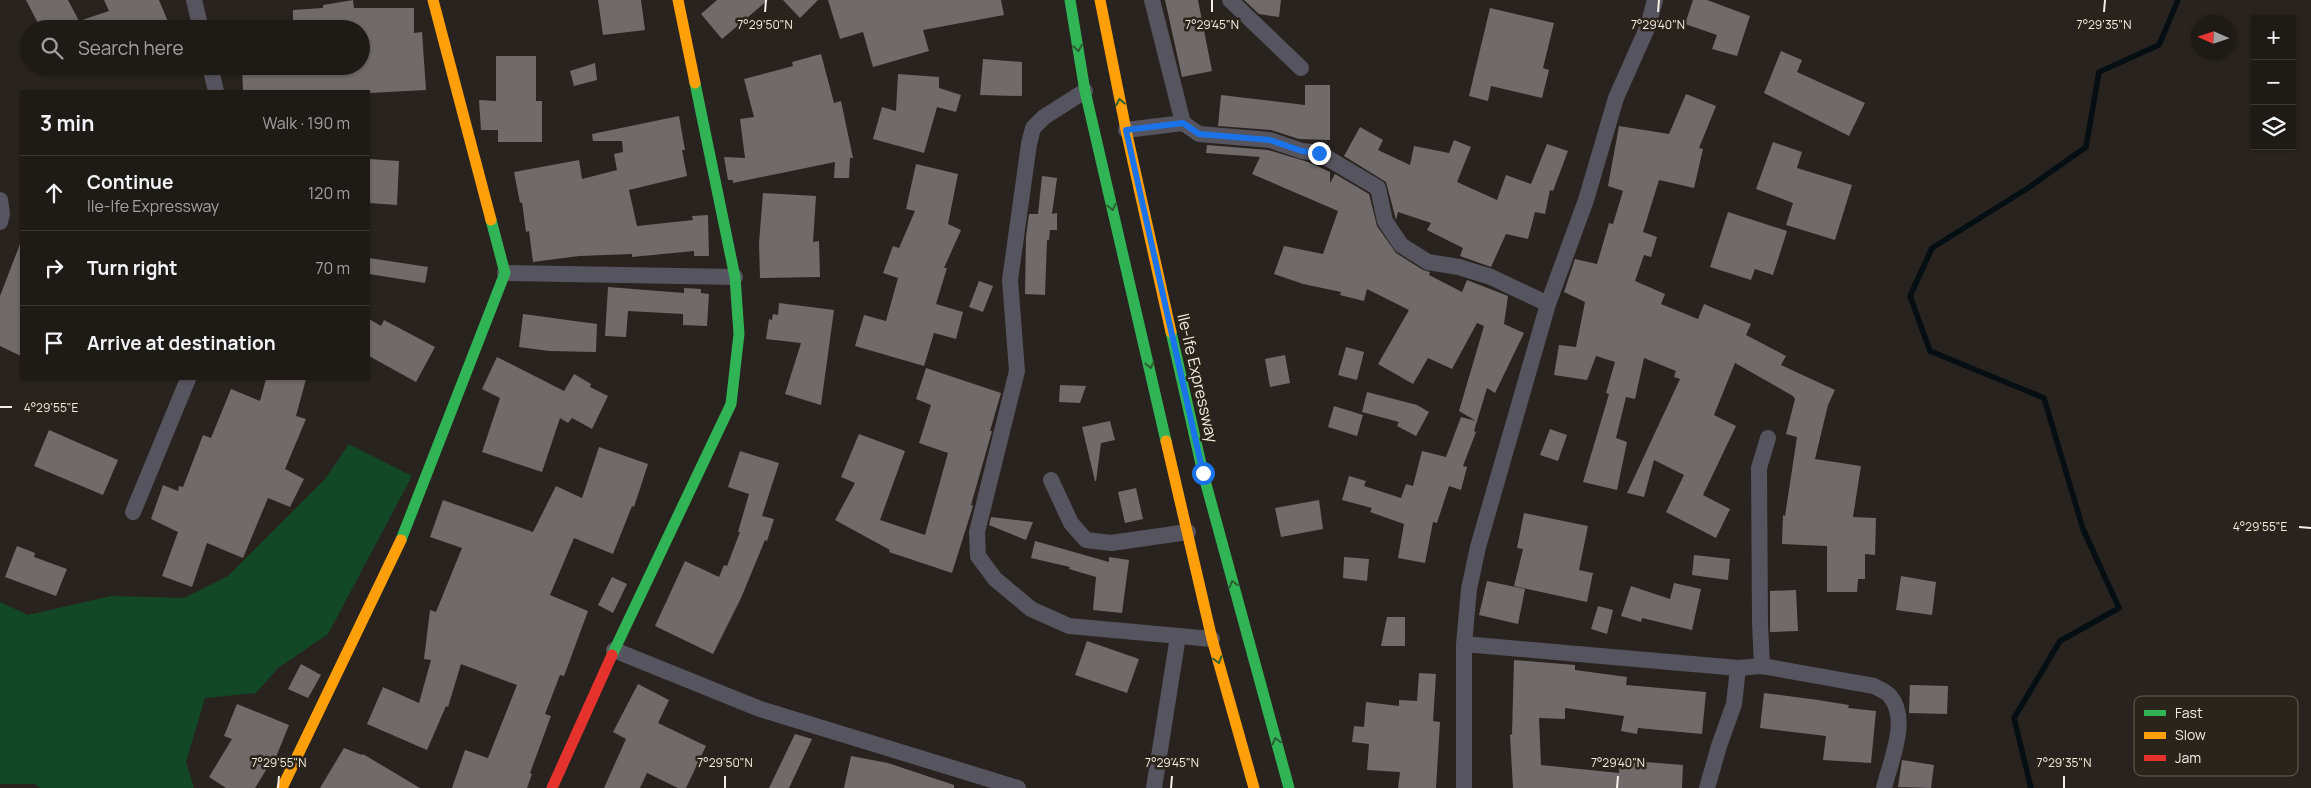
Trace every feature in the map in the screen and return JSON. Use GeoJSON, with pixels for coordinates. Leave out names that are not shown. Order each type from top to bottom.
{"type":"FeatureCollection","features":[{"type":"Feature","properties":{"kind":"street"},"geometry":{"type":"LineString","coordinates":[[194,0],[199,20]]}},
{"type":"Feature","properties":{"kind":"street"},"geometry":{"type":"LineString","coordinates":[[282,788],[406,530],[456,396],[505,273],[433,0]]}},
{"type":"Feature","properties":{"kind":"street"},"geometry":{"type":"LineString","coordinates":[[552,788],[614,650],[732,404],[739,334],[735,277],[678,0]]}},
{"type":"Feature","properties":{"kind":"street"},"geometry":{"type":"LineString","coordinates":[[1070,0],[1085,91],[1212,640],[1254,788]]}},
{"type":"Feature","properties":{"kind":"street","name":"Ile-Ife Expressway"},"geometry":{"type":"LineString","coordinates":[[1100,0],[1126,130],[1203,473],[1289,788]]}},
{"type":"Feature","properties":{"kind":"street"},"geometry":{"type":"LineString","coordinates":[[1152,0],[1183,123],[1199,134],[1270,140],[1302,151],[1319,153],[1378,188],[1385,221],[1401,245],[1428,262],[1459,267],[1491,277],[1548,304]]}},
{"type":"Feature","properties":{"kind":"street"},"geometry":{"type":"LineString","coordinates":[[1230,0],[1301,68]]}},
{"type":"Feature","properties":{"kind":"street"},"geometry":{"type":"LineString","coordinates":[[1464,788],[1464,644],[1469,589],[1478,547],[1548,304],[1586,200],[1616,98],[1648,26],[1655,0]]}},
{"type":"Feature","properties":{"kind":"street"},"geometry":{"type":"LineString","coordinates":[[212,75],[216,90]]}},
{"type":"Feature","properties":{"kind":"street"},"geometry":{"type":"LineString","coordinates":[[1085,91],[1044,116],[1033,128],[1028,144],[1010,280],[1017,371],[977,532],[978,556],[995,579],[1032,609],[1068,626],[1212,640]]}},
{"type":"Feature","properties":{"kind":"street"},"geometry":{"type":"LineString","coordinates":[[1126,130],[1183,123]]}},
{"type":"Feature","properties":{"kind":"street"},"geometry":{"type":"LineString","coordinates":[[0,200],[2,214],[0,222]]}},
{"type":"Feature","properties":{"kind":"street"},"geometry":{"type":"LineString","coordinates":[[505,273],[735,277]]}},
{"type":"Feature","properties":{"kind":"street"},"geometry":{"type":"LineString","coordinates":[[133,512],[188,380]]}},
{"type":"Feature","properties":{"kind":"street"},"geometry":{"type":"LineString","coordinates":[[1762,666],[1759,468],[1768,438]]}},
{"type":"Feature","properties":{"kind":"street"},"geometry":{"type":"LineString","coordinates":[[1051,480],[1071,523],[1086,540],[1111,543],[1188,532]]}},
{"type":"Feature","properties":{"kind":"street"},"geometry":{"type":"LineString","coordinates":[[1154,788],[1178,636]]}},
{"type":"Feature","properties":{"kind":"street"},"geometry":{"type":"LineString","coordinates":[[1464,644],[1738,668],[1762,666],[1874,686],[1889,694],[1896,706],[1899,728],[1884,788]]}},
{"type":"Feature","properties":{"kind":"street"},"geometry":{"type":"LineString","coordinates":[[614,650],[760,709],[1018,788]]}},
{"type":"Feature","properties":{"kind":"street"},"geometry":{"type":"LineString","coordinates":[[1708,788],[1734,704],[1738,668]]}},
{"type":"Feature","properties":{"kind":"green space"},"geometry":{"type":"Polygon","coordinates":[[[349,444],[412,476],[328,634],[278,668],[256,693],[205,698],[186,762],[194,788],[40,788],[35,784],[0,784],[0,602],[28,615],[111,596],[184,598],[228,576],[325,479],[349,444]]]}},
{"type":"Feature","properties":{"kind":"building"},"geometry":{"type":"Polygon","coordinates":[[[26,0],[68,0],[78,20],[36,20],[26,0]]]}},
{"type":"Feature","properties":{"kind":"building"},"geometry":{"type":"Polygon","coordinates":[[[104,0],[159,0],[167,20],[82,20],[109,11],[104,0]]]}},
{"type":"Feature","properties":{"kind":"building"},"geometry":{"type":"Polygon","coordinates":[[[353,0],[354,8],[414,8],[414,33],[422,32],[426,90],[370,93],[370,90],[243,90],[242,75],[370,75],[370,20],[293,20],[293,10],[323,8],[323,5],[353,0]]]}},
{"type":"Feature","properties":{"kind":"building"},"geometry":{"type":"Polygon","coordinates":[[[598,0],[641,0],[645,30],[603,35],[598,0]]]}},
{"type":"Feature","properties":{"kind":"building"},"geometry":{"type":"Polygon","coordinates":[[[717,0],[768,0],[722,39],[701,14],[717,0]]]}},
{"type":"Feature","properties":{"kind":"building"},"geometry":{"type":"Polygon","coordinates":[[[783,0],[818,0],[800,18],[783,0]]]}},
{"type":"Feature","properties":{"kind":"building"},"geometry":{"type":"Polygon","coordinates":[[[828,0],[1001,0],[1004,15],[923,30],[929,51],[873,67],[863,32],[840,39],[828,0]]]}},
{"type":"Feature","properties":{"kind":"building"},"geometry":{"type":"Polygon","coordinates":[[[1165,0],[1198,0],[1212,71],[1182,77],[1165,0]]]}},
{"type":"Feature","properties":{"kind":"building"},"geometry":{"type":"Polygon","coordinates":[[[1244,0],[1281,0],[1279,17],[1259,14],[1244,0]]]}},
{"type":"Feature","properties":{"kind":"building"},"geometry":{"type":"Polygon","coordinates":[[[1693,0],[1707,0],[1750,16],[1737,56],[1712,49],[1717,35],[1685,24],[1693,0]]]}},
{"type":"Feature","properties":{"kind":"building"},"geometry":{"type":"Polygon","coordinates":[[[1490,8],[1554,23],[1543,68],[1549,70],[1542,98],[1491,86],[1488,101],[1469,96],[1490,8]]]}},
{"type":"Feature","properties":{"kind":"building"},"geometry":{"type":"Polygon","coordinates":[[[1781,51],[1802,60],[1797,72],[1865,103],[1849,136],[1764,93],[1781,51]]]}},
{"type":"Feature","properties":{"kind":"building"},"geometry":{"type":"Polygon","coordinates":[[[821,54],[834,103],[841,101],[853,158],[850,158],[849,178],[834,178],[835,162],[733,183],[733,180],[728,180],[724,157],[745,158],[740,119],[754,117],[744,79],[793,66],[792,62],[821,54]]]}},
{"type":"Feature","properties":{"kind":"building"},"geometry":{"type":"Polygon","coordinates":[[[496,56],[536,56],[536,101],[542,101],[542,142],[498,142],[498,130],[481,130],[479,100],[496,101],[496,56]]]}},
{"type":"Feature","properties":{"kind":"building"},"geometry":{"type":"Polygon","coordinates":[[[983,59],[1022,62],[1022,96],[980,95],[983,59]]]}},
{"type":"Feature","properties":{"kind":"building"},"geometry":{"type":"Polygon","coordinates":[[[595,63],[597,80],[574,86],[570,71],[595,63]]]}},
{"type":"Feature","properties":{"kind":"building"},"geometry":{"type":"Polygon","coordinates":[[[898,74],[939,77],[939,88],[961,95],[956,112],[937,107],[924,153],[873,139],[882,107],[896,111],[898,74]]]}},
{"type":"Feature","properties":{"kind":"building"},"geometry":{"type":"Polygon","coordinates":[[[1305,85],[1330,85],[1330,140],[1299,139],[1271,130],[1218,126],[1221,95],[1305,105],[1305,85]]]}},
{"type":"Feature","properties":{"kind":"building"},"geometry":{"type":"Polygon","coordinates":[[[1686,94],[1716,106],[1699,148],[1703,149],[1694,188],[1659,180],[1643,232],[1657,237],[1651,257],[1644,255],[1635,281],[1665,294],[1661,304],[1698,319],[1704,304],[1751,324],[1746,335],[1786,356],[1781,365],[1835,390],[1828,405],[1815,459],[1861,466],[1853,517],[1876,518],[1875,555],[1865,554],[1865,579],[1858,579],[1857,592],[1827,592],[1827,546],[1782,544],[1783,515],[1785,516],[1797,437],[1786,434],[1795,399],[1793,396],[1735,363],[1714,415],[1736,426],[1703,495],[1730,509],[1716,538],[1666,512],[1684,475],[1654,460],[1644,497],[1627,493],[1680,379],[1674,377],[1676,371],[1644,358],[1635,399],[1626,397],[1616,438],[1627,442],[1617,490],[1583,482],[1609,394],[1606,393],[1615,362],[1596,356],[1587,380],[1554,375],[1559,345],[1576,347],[1585,302],[1564,292],[1575,259],[1597,264],[1609,223],[1613,224],[1623,191],[1608,186],[1619,126],[1669,134],[1686,94]]]}},
{"type":"Feature","properties":{"kind":"building"},"geometry":{"type":"Polygon","coordinates":[[[679,116],[685,150],[682,150],[687,176],[629,190],[637,226],[693,220],[692,216],[708,215],[709,256],[694,256],[694,251],[632,257],[632,254],[579,256],[533,262],[529,231],[526,232],[522,202],[520,203],[514,172],[579,160],[582,179],[617,170],[614,154],[623,152],[622,141],[593,141],[592,134],[679,116]]]}},
{"type":"Feature","properties":{"kind":"building"},"geometry":{"type":"Polygon","coordinates":[[[1360,127],[1383,140],[1378,150],[1410,165],[1414,146],[1449,153],[1454,140],[1471,147],[1457,182],[1497,200],[1506,175],[1531,184],[1547,144],[1568,151],[1553,191],[1550,190],[1545,214],[1535,212],[1528,239],[1506,234],[1491,267],[1460,256],[1463,248],[1427,230],[1431,223],[1398,212],[1396,220],[1386,182],[1344,156],[1360,127]]]}},
{"type":"Feature","properties":{"kind":"building"},"geometry":{"type":"Polygon","coordinates":[[[1773,142],[1802,152],[1797,168],[1852,185],[1835,240],[1786,225],[1793,203],[1756,189],[1773,142]]]}},
{"type":"Feature","properties":{"kind":"building"},"geometry":{"type":"Polygon","coordinates":[[[1207,145],[1268,150],[1308,162],[1330,172],[1330,183],[1335,174],[1369,194],[1377,226],[1396,253],[1423,270],[1430,272],[1429,275],[1462,292],[1467,280],[1508,296],[1504,324],[1524,333],[1495,393],[1487,388],[1474,431],[1476,432],[1463,466],[1467,467],[1461,490],[1449,486],[1437,523],[1433,522],[1425,563],[1398,558],[1404,524],[1370,512],[1372,508],[1342,500],[1349,476],[1366,481],[1364,486],[1401,498],[1406,484],[1413,486],[1422,451],[1446,457],[1461,417],[1476,421],[1459,411],[1484,326],[1477,323],[1452,369],[1428,358],[1413,384],[1378,364],[1409,310],[1367,289],[1364,301],[1340,295],[1341,292],[1303,284],[1274,274],[1284,246],[1323,254],[1338,211],[1252,174],[1260,157],[1206,153],[1207,145]]]}},
{"type":"Feature","properties":{"kind":"building"},"geometry":{"type":"Polygon","coordinates":[[[370,159],[399,161],[397,205],[370,203],[370,159]]]}},
{"type":"Feature","properties":{"kind":"building"},"geometry":{"type":"Polygon","coordinates":[[[916,164],[958,174],[948,224],[961,230],[944,268],[947,268],[936,304],[963,312],[956,339],[934,333],[924,366],[855,346],[864,315],[886,321],[898,278],[883,273],[893,246],[899,248],[915,211],[906,209],[916,164]]]}},
{"type":"Feature","properties":{"kind":"building"},"geometry":{"type":"Polygon","coordinates":[[[1042,176],[1057,178],[1052,214],[1057,213],[1057,230],[1050,230],[1049,240],[1047,240],[1045,295],[1025,294],[1026,237],[1029,214],[1038,214],[1042,176]]]}},
{"type":"Feature","properties":{"kind":"building"},"geometry":{"type":"Polygon","coordinates":[[[763,193],[816,196],[813,242],[819,241],[820,277],[760,278],[759,243],[763,193]]]}},
{"type":"Feature","properties":{"kind":"building"},"geometry":{"type":"Polygon","coordinates":[[[1728,212],[1787,231],[1773,275],[1755,269],[1751,280],[1710,267],[1728,212]]]}},
{"type":"Feature","properties":{"kind":"building"},"geometry":{"type":"Polygon","coordinates":[[[20,244],[20,356],[0,346],[0,296],[20,244]]]}},
{"type":"Feature","properties":{"kind":"building"},"geometry":{"type":"Polygon","coordinates":[[[370,258],[428,267],[425,283],[370,274],[370,258]]]}},
{"type":"Feature","properties":{"kind":"building"},"geometry":{"type":"Polygon","coordinates":[[[979,281],[993,286],[983,312],[969,307],[979,281]]]}},
{"type":"Feature","properties":{"kind":"building"},"geometry":{"type":"Polygon","coordinates":[[[608,287],[684,293],[684,288],[701,289],[701,293],[709,294],[707,326],[683,325],[683,314],[628,311],[626,337],[605,336],[608,287]]]}},
{"type":"Feature","properties":{"kind":"building"},"geometry":{"type":"Polygon","coordinates":[[[779,303],[834,310],[821,405],[785,394],[801,343],[766,339],[769,319],[772,320],[773,314],[778,315],[779,303]]]}},
{"type":"Feature","properties":{"kind":"building"},"geometry":{"type":"Polygon","coordinates":[[[523,314],[597,324],[596,352],[549,351],[519,347],[523,314]]]}},
{"type":"Feature","properties":{"kind":"building"},"geometry":{"type":"Polygon","coordinates":[[[370,320],[381,326],[384,320],[435,347],[416,382],[370,357],[370,320]]]}},
{"type":"Feature","properties":{"kind":"building"},"geometry":{"type":"Polygon","coordinates":[[[1346,347],[1364,352],[1357,380],[1338,375],[1346,347]]]}},
{"type":"Feature","properties":{"kind":"building"},"geometry":{"type":"Polygon","coordinates":[[[1285,355],[1290,383],[1270,387],[1265,359],[1285,355]]]}},
{"type":"Feature","properties":{"kind":"building"},"geometry":{"type":"Polygon","coordinates":[[[497,357],[564,391],[574,374],[591,384],[590,387],[608,396],[592,429],[572,418],[568,423],[560,418],[542,472],[482,452],[500,398],[482,389],[497,357]]]}},
{"type":"Feature","properties":{"kind":"building"},"geometry":{"type":"Polygon","coordinates":[[[926,368],[1001,393],[971,505],[973,506],[952,573],[889,552],[890,550],[835,520],[855,483],[841,477],[859,434],[905,451],[880,520],[925,535],[948,453],[919,443],[931,405],[916,399],[926,368]]]}},
{"type":"Feature","properties":{"kind":"building"},"geometry":{"type":"Polygon","coordinates":[[[266,380],[306,380],[296,416],[306,419],[285,469],[304,479],[290,507],[268,498],[243,558],[207,543],[192,587],[162,576],[178,532],[151,519],[163,485],[178,491],[179,486],[183,487],[203,435],[211,438],[231,389],[260,401],[266,380]]]}},
{"type":"Feature","properties":{"kind":"building"},"geometry":{"type":"Polygon","coordinates":[[[1060,385],[1086,386],[1080,403],[1059,402],[1060,385]]]}},
{"type":"Feature","properties":{"kind":"building"},"geometry":{"type":"Polygon","coordinates":[[[1367,392],[1417,405],[1429,412],[1416,436],[1397,426],[1399,422],[1362,412],[1367,392]]]}},
{"type":"Feature","properties":{"kind":"building"},"geometry":{"type":"Polygon","coordinates":[[[1334,406],[1363,415],[1357,436],[1328,427],[1334,406]]]}},
{"type":"Feature","properties":{"kind":"building"},"geometry":{"type":"Polygon","coordinates":[[[1110,421],[1115,440],[1101,443],[1095,481],[1082,427],[1110,421]]]}},
{"type":"Feature","properties":{"kind":"building"},"geometry":{"type":"Polygon","coordinates":[[[1550,429],[1567,435],[1558,461],[1540,455],[1550,429]]]}},
{"type":"Feature","properties":{"kind":"building"},"geometry":{"type":"Polygon","coordinates":[[[49,430],[118,460],[103,495],[34,466],[49,430]]]}},
{"type":"Feature","properties":{"kind":"building"},"geometry":{"type":"Polygon","coordinates":[[[599,447],[648,464],[634,507],[632,506],[613,554],[574,538],[550,595],[588,611],[564,676],[560,675],[545,714],[551,716],[530,773],[532,774],[527,788],[452,788],[465,750],[488,758],[517,685],[461,664],[448,707],[446,706],[427,750],[367,724],[383,687],[419,703],[431,660],[424,659],[430,610],[436,612],[462,548],[430,537],[443,500],[533,532],[556,486],[582,498],[599,447]]]}},
{"type":"Feature","properties":{"kind":"building"},"geometry":{"type":"Polygon","coordinates":[[[740,451],[779,463],[762,516],[774,519],[767,541],[765,540],[741,598],[713,654],[655,626],[685,561],[719,577],[724,565],[727,566],[740,532],[738,532],[749,494],[728,487],[740,451]]]}},
{"type":"Feature","properties":{"kind":"building"},"geometry":{"type":"Polygon","coordinates":[[[1136,488],[1143,519],[1125,523],[1118,492],[1136,488]]]}},
{"type":"Feature","properties":{"kind":"building"},"geometry":{"type":"Polygon","coordinates":[[[1319,500],[1323,529],[1281,537],[1275,508],[1319,500]]]}},
{"type":"Feature","properties":{"kind":"building"},"geometry":{"type":"Polygon","coordinates":[[[1524,513],[1588,526],[1579,570],[1593,573],[1587,602],[1514,586],[1523,549],[1517,548],[1524,513]]]}},
{"type":"Feature","properties":{"kind":"building"},"geometry":{"type":"Polygon","coordinates":[[[991,517],[1033,522],[1026,540],[989,525],[991,517]]]}},
{"type":"Feature","properties":{"kind":"building"},"geometry":{"type":"Polygon","coordinates":[[[1035,541],[1109,562],[1109,557],[1129,560],[1122,613],[1093,610],[1096,577],[1069,569],[1070,567],[1031,558],[1035,541]]]}},
{"type":"Feature","properties":{"kind":"building"},"geometry":{"type":"Polygon","coordinates":[[[17,546],[35,553],[34,557],[67,569],[56,596],[5,577],[17,546]]]}},
{"type":"Feature","properties":{"kind":"building"},"geometry":{"type":"Polygon","coordinates":[[[1694,555],[1730,559],[1728,580],[1692,575],[1694,555]]]}},
{"type":"Feature","properties":{"kind":"building"},"geometry":{"type":"Polygon","coordinates":[[[1344,557],[1369,559],[1367,581],[1343,578],[1344,557]]]}},
{"type":"Feature","properties":{"kind":"building"},"geometry":{"type":"Polygon","coordinates":[[[1901,576],[1936,582],[1932,615],[1896,610],[1901,576]]]}},
{"type":"Feature","properties":{"kind":"building"},"geometry":{"type":"Polygon","coordinates":[[[612,577],[627,584],[613,613],[598,605],[612,577]]]}},
{"type":"Feature","properties":{"kind":"building"},"geometry":{"type":"Polygon","coordinates":[[[1487,581],[1525,589],[1518,624],[1479,615],[1487,581]]]}},
{"type":"Feature","properties":{"kind":"building"},"geometry":{"type":"Polygon","coordinates":[[[1674,583],[1701,589],[1692,630],[1642,618],[1641,622],[1621,616],[1631,586],[1670,599],[1674,583]]]}},
{"type":"Feature","properties":{"kind":"building"},"geometry":{"type":"Polygon","coordinates":[[[1796,590],[1798,631],[1770,632],[1770,591],[1796,590]]]}},
{"type":"Feature","properties":{"kind":"building"},"geometry":{"type":"Polygon","coordinates":[[[1598,606],[1613,610],[1607,634],[1591,629],[1598,606]]]}},
{"type":"Feature","properties":{"kind":"building"},"geometry":{"type":"Polygon","coordinates":[[[1387,617],[1405,617],[1405,646],[1381,646],[1387,617]]]}},
{"type":"Feature","properties":{"kind":"building"},"geometry":{"type":"Polygon","coordinates":[[[1087,641],[1139,659],[1127,693],[1075,675],[1087,641]]]}},
{"type":"Feature","properties":{"kind":"building"},"geometry":{"type":"Polygon","coordinates":[[[1514,660],[1575,665],[1575,670],[1627,677],[1626,685],[1706,692],[1702,734],[1638,728],[1637,734],[1621,731],[1624,716],[1565,708],[1565,719],[1539,718],[1541,765],[1619,773],[1620,760],[1683,765],[1682,788],[1513,788],[1510,735],[1512,734],[1514,660]]]}},
{"type":"Feature","properties":{"kind":"building"},"geometry":{"type":"Polygon","coordinates":[[[301,664],[321,675],[308,698],[288,689],[301,664]]]}},
{"type":"Feature","properties":{"kind":"building"},"geometry":{"type":"Polygon","coordinates":[[[1419,673],[1436,674],[1433,721],[1440,722],[1436,788],[1398,788],[1400,772],[1367,770],[1369,744],[1352,742],[1354,726],[1364,727],[1366,702],[1399,706],[1399,700],[1417,701],[1419,673]]]}},
{"type":"Feature","properties":{"kind":"building"},"geometry":{"type":"Polygon","coordinates":[[[638,684],[669,700],[658,723],[706,746],[686,788],[678,788],[647,773],[640,788],[604,788],[626,739],[613,732],[638,684]]]}},
{"type":"Feature","properties":{"kind":"building"},"geometry":{"type":"Polygon","coordinates":[[[1910,685],[1948,686],[1947,714],[1909,713],[1910,685]]]}},
{"type":"Feature","properties":{"kind":"building"},"geometry":{"type":"Polygon","coordinates":[[[1764,693],[1818,700],[1849,705],[1848,708],[1876,711],[1871,763],[1823,760],[1826,736],[1760,728],[1764,693]]]}},
{"type":"Feature","properties":{"kind":"building"},"geometry":{"type":"Polygon","coordinates":[[[237,704],[289,725],[276,757],[274,757],[255,788],[226,788],[209,777],[232,739],[224,736],[237,704]]]}},
{"type":"Feature","properties":{"kind":"building"},"geometry":{"type":"Polygon","coordinates":[[[795,734],[812,739],[789,788],[769,788],[795,734]]]}},
{"type":"Feature","properties":{"kind":"building"},"geometry":{"type":"Polygon","coordinates":[[[344,748],[363,754],[420,788],[320,788],[344,748]]]}},
{"type":"Feature","properties":{"kind":"building"},"geometry":{"type":"Polygon","coordinates":[[[851,756],[888,763],[954,785],[954,788],[844,788],[851,756]]]}},
{"type":"Feature","properties":{"kind":"building"},"geometry":{"type":"Polygon","coordinates":[[[1902,760],[1934,765],[1931,788],[1898,787],[1902,760]]]}},
{"type":"Feature","properties":{"kind":"waterway"},"geometry":{"type":"LineString","coordinates":[[2031,788],[2014,718],[2060,641],[2119,608],[2083,529],[2044,398],[1930,351],[1910,296],[1932,248],[2028,188],[2086,147],[2099,72],[2159,45],[2178,0]]}},
{"type":"Feature","properties":{"kind":"traffic: fast"},"geometry":{"type":"LineString","coordinates":[[1070,0],[1085,91],[1166,441]]}},
{"type":"Feature","properties":{"kind":"traffic: fast"},"geometry":{"type":"LineString","coordinates":[[612,655],[731,404],[739,334],[735,277],[695,83]]}},
{"type":"Feature","properties":{"kind":"traffic: fast"},"geometry":{"type":"LineString","coordinates":[[401,540],[505,273],[491,220]]}},
{"type":"Feature","properties":{"kind":"traffic: fast"},"geometry":{"type":"LineString","coordinates":[[1171,332],[1203,473],[1289,788]]}},
{"type":"Feature","properties":{"kind":"traffic: slow"},"geometry":{"type":"LineString","coordinates":[[433,0],[491,220]]}},
{"type":"Feature","properties":{"kind":"traffic: slow"},"geometry":{"type":"LineString","coordinates":[[678,0],[695,83]]}},
{"type":"Feature","properties":{"kind":"traffic: slow"},"geometry":{"type":"LineString","coordinates":[[1100,0],[1126,130],[1171,332]]}},
{"type":"Feature","properties":{"kind":"traffic: slow"},"geometry":{"type":"LineString","coordinates":[[1166,441],[1212,639],[1254,788]]}},
{"type":"Feature","properties":{"kind":"traffic: slow"},"geometry":{"type":"LineString","coordinates":[[282,788],[401,540]]}},
{"type":"Feature","properties":{"kind":"traffic: jam"},"geometry":{"type":"LineString","coordinates":[[552,788],[612,655]]}},
{"type":"Feature","properties":{"kind":"route"},"geometry":{"type":"LineString","coordinates":[[1203,473],[1126,130],[1183,123],[1199,134],[1270,140],[1302,151],[1319,153]]}}]}
